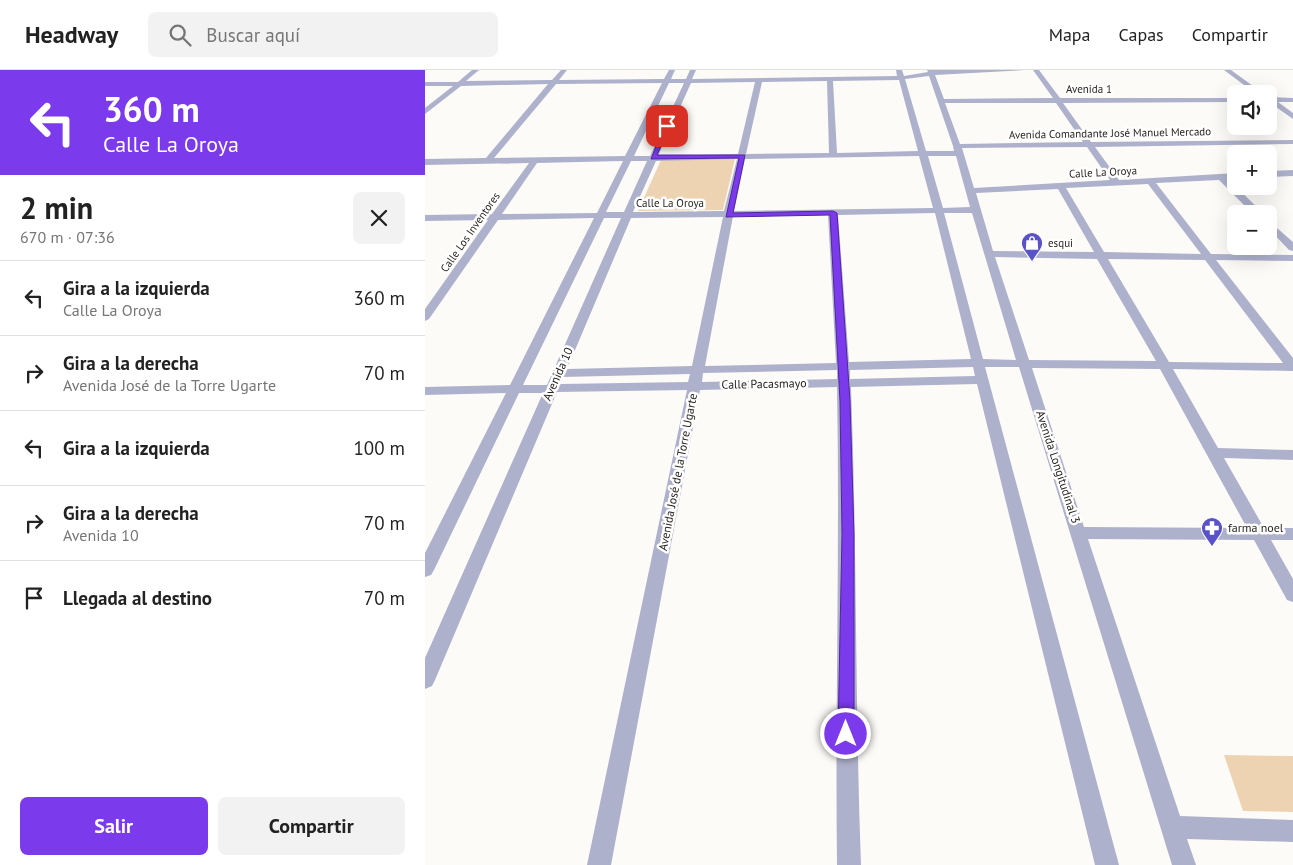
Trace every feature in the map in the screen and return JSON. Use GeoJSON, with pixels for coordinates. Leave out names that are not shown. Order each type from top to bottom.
{"type":"FeatureCollection","features":[{"type":"Feature","properties":{"kind":"street"},"geometry":{"type":"LineString","coordinates":[[425,112],[476,70]]}},
{"type":"Feature","properties":{"kind":"street"},"geometry":{"type":"LineString","coordinates":[[487,162],[564,70]]}},
{"type":"Feature","properties":{"kind":"street"},"geometry":{"type":"LineString","coordinates":[[427,85],[553,82],[669,75],[759,79],[830,78],[953,71],[1022,70]]}},
{"type":"Feature","properties":{"kind":"street"},"geometry":{"type":"LineString","coordinates":[[1036,70],[1117,184]]}},
{"type":"Feature","properties":{"kind":"street"},"geometry":{"type":"LineString","coordinates":[[1227,70],[1248,85]]}},
{"type":"Feature","properties":{"kind":"street","name":"Avenida Longitudinal 3"},"geometry":{"type":"LineString","coordinates":[[931,72],[946,107],[989,254],[1184,865]]}},
{"type":"Feature","properties":{"kind":"street"},"geometry":{"type":"LineString","coordinates":[[427,85],[442,74]]}},
{"type":"Feature","properties":{"kind":"street"},"geometry":{"type":"LineString","coordinates":[[900,74],[939,211],[1107,865]]}},
{"type":"Feature","properties":{"kind":"street"},"geometry":{"type":"LineString","coordinates":[[425,570],[629,160],[669,75]]}},
{"type":"Feature","properties":{"kind":"street","name":"Avenida 10"},"geometry":{"type":"LineString","coordinates":[[425,680],[627,215],[691,75]]}},
{"type":"Feature","properties":{"kind":"street"},"geometry":{"type":"LineString","coordinates":[[830,78],[833,154]]}},
{"type":"Feature","properties":{"kind":"street","name":"Avenida José de la Torre Ugarte"},"geometry":{"type":"LineString","coordinates":[[599,865],[728,215],[743,156],[759,79]]}},
{"type":"Feature","properties":{"kind":"street","name":"Avenida 1"},"geometry":{"type":"LineString","coordinates":[[946,107],[1059,100],[1227,100]]}},
{"type":"Feature","properties":{"kind":"street"},"geometry":{"type":"LineString","coordinates":[[1277,101],[1293,100]]}},
{"type":"Feature","properties":{"kind":"street","name":"Avenida 1"},"geometry":{"type":"LineString","coordinates":[[964,110],[1227,107]]}},
{"type":"Feature","properties":{"kind":"street"},"geometry":{"type":"LineString","coordinates":[[1279,107],[1293,107]]}},
{"type":"Feature","properties":{"kind":"street"},"geometry":{"type":"LineString","coordinates":[[1279,107],[1293,117]]}},
{"type":"Feature","properties":{"kind":"street","name":"Avenida Comandante José Manuel Mercado"},"geometry":{"type":"LineString","coordinates":[[425,162],[629,160],[653,157],[922,153],[1090,144],[1293,142]]}},
{"type":"Feature","properties":{"kind":"street","name":"Calle Los Inventores"},"geometry":{"type":"LineString","coordinates":[[425,316],[534,161]]}},
{"type":"Feature","properties":{"kind":"street"},"geometry":{"type":"LineString","coordinates":[[425,174],[437,162]]}},
{"type":"Feature","properties":{"kind":"street"},"geometry":{"type":"LineString","coordinates":[[1277,174],[1293,173]]}},
{"type":"Feature","properties":{"kind":"street"},"geometry":{"type":"LineString","coordinates":[[1221,177],[1250,205]]}},
{"type":"Feature","properties":{"kind":"street","name":"Calle La Oroya"},"geometry":{"type":"LineString","coordinates":[[970,191],[1227,177]]}},
{"type":"Feature","properties":{"kind":"street"},"geometry":{"type":"LineString","coordinates":[[1151,182],[1293,367]]}},
{"type":"Feature","properties":{"kind":"street"},"geometry":{"type":"LineString","coordinates":[[1061,186],[1164,364],[1293,595]]}},
{"type":"Feature","properties":{"kind":"street","name":"Calle La Oroya"},"geometry":{"type":"LineString","coordinates":[[425,218],[976,210]]}},
{"type":"Feature","properties":{"kind":"street"},"geometry":{"type":"LineString","coordinates":[[833,213],[844,382],[848,534],[846,754],[849,865]]}},
{"type":"Feature","properties":{"kind":"street"},"geometry":{"type":"LineString","coordinates":[[1277,232],[1293,248]]}},
{"type":"Feature","properties":{"kind":"street"},"geometry":{"type":"LineString","coordinates":[[989,254],[1293,258]]}},
{"type":"Feature","properties":{"kind":"street"},"geometry":{"type":"LineString","coordinates":[[559,373],[697,378],[843,365],[978,362],[1293,367]]}},
{"type":"Feature","properties":{"kind":"street","name":"Calle Pacasmayo"},"geometry":{"type":"LineString","coordinates":[[425,391],[552,388],[697,378],[844,382],[982,380]]}},
{"type":"Feature","properties":{"kind":"street"},"geometry":{"type":"LineString","coordinates":[[1214,453],[1293,455]]}},
{"type":"Feature","properties":{"kind":"street"},"geometry":{"type":"LineString","coordinates":[[1079,533],[1293,534]]}},
{"type":"Feature","properties":{"kind":"street"},"geometry":{"type":"LineString","coordinates":[[1172,827],[1293,831]]}},
{"type":"Feature","properties":{"kind":"shaded area"},"geometry":{"type":"Polygon","coordinates":[[[735,159],[723,210],[638,211],[661,160],[735,159]]]}},
{"type":"Feature","properties":{"kind":"shaded area"},"geometry":{"type":"Polygon","coordinates":[[[1224,755],[1293,756],[1293,812],[1243,811],[1224,755]]]}},
{"type":"Feature","properties":{"kind":"place","name":"esqui"},"geometry":{"type":"Point","coordinates":[1032,262]}},
{"type":"Feature","properties":{"kind":"place","name":"farma noel"},"geometry":{"type":"Point","coordinates":[1212,547]}},
{"type":"Feature","properties":{"kind":"route"},"geometry":{"type":"LineString","coordinates":[[667,126],[653,157],[743,156],[728,215],[833,213],[845,401],[848,534],[846,734]]}}]}
